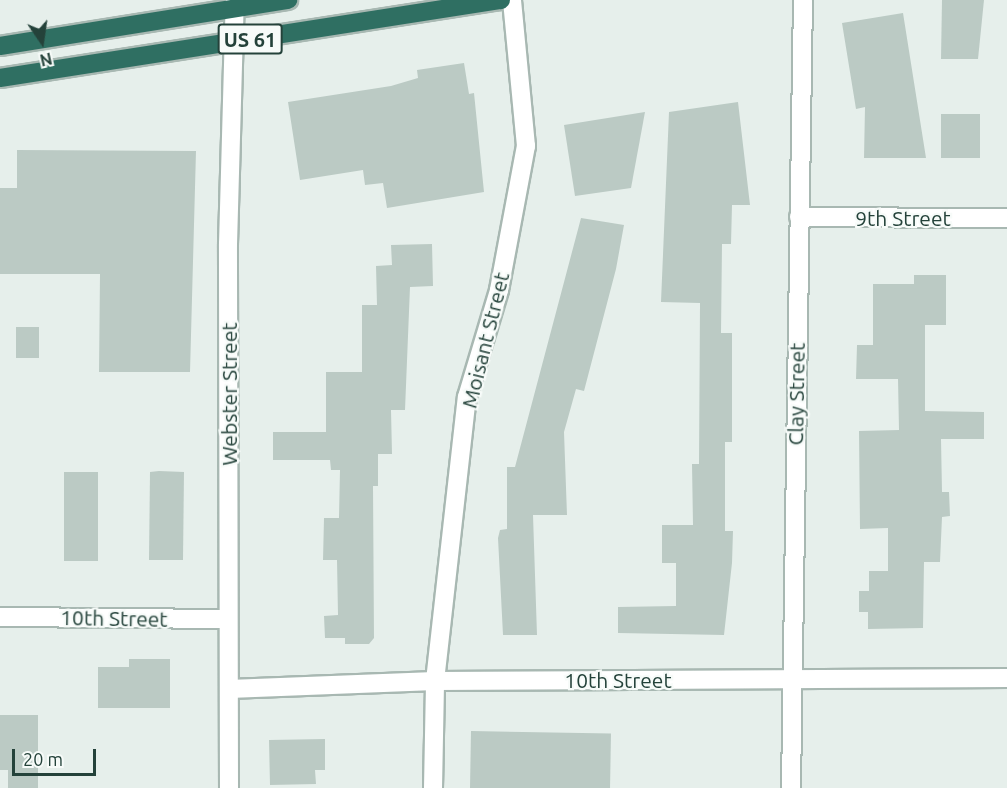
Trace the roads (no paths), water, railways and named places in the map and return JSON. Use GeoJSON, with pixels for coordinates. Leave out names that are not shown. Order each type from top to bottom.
{"type":"FeatureCollection","features":[{"type":"Feature","properties":{"kind":"highway","name":"US 61"},"geometry":{"type":"LineString","coordinates":[[0,46],[235,4],[288,0]]}},
{"type":"Feature","properties":{"kind":"highway","name":"US 61"},"geometry":{"type":"LineString","coordinates":[[0,78],[501,0]]}},
{"type":"Feature","properties":{"kind":"street","name":"Moisant Street"},"geometry":{"type":"LineString","coordinates":[[433,788],[435,681],[467,397],[499,290],[526,146],[512,0]]}},
{"type":"Feature","properties":{"kind":"street","name":"Clay Street"},"geometry":{"type":"LineString","coordinates":[[790,788],[803,0]]}},
{"type":"Feature","properties":{"kind":"street","name":"Webster Street"},"geometry":{"type":"LineString","coordinates":[[229,788],[228,619],[235,4]]}},
{"type":"Feature","properties":{"kind":"street","name":"9th Street"},"geometry":{"type":"LineString","coordinates":[[799,218],[1007,218]]}},
{"type":"Feature","properties":{"kind":"street","name":"10th Street"},"geometry":{"type":"LineString","coordinates":[[0,617],[228,619]]}},
{"type":"Feature","properties":{"kind":"street","name":"10th Street"},"geometry":{"type":"LineString","coordinates":[[229,689],[435,681],[1007,678]]}}]}
